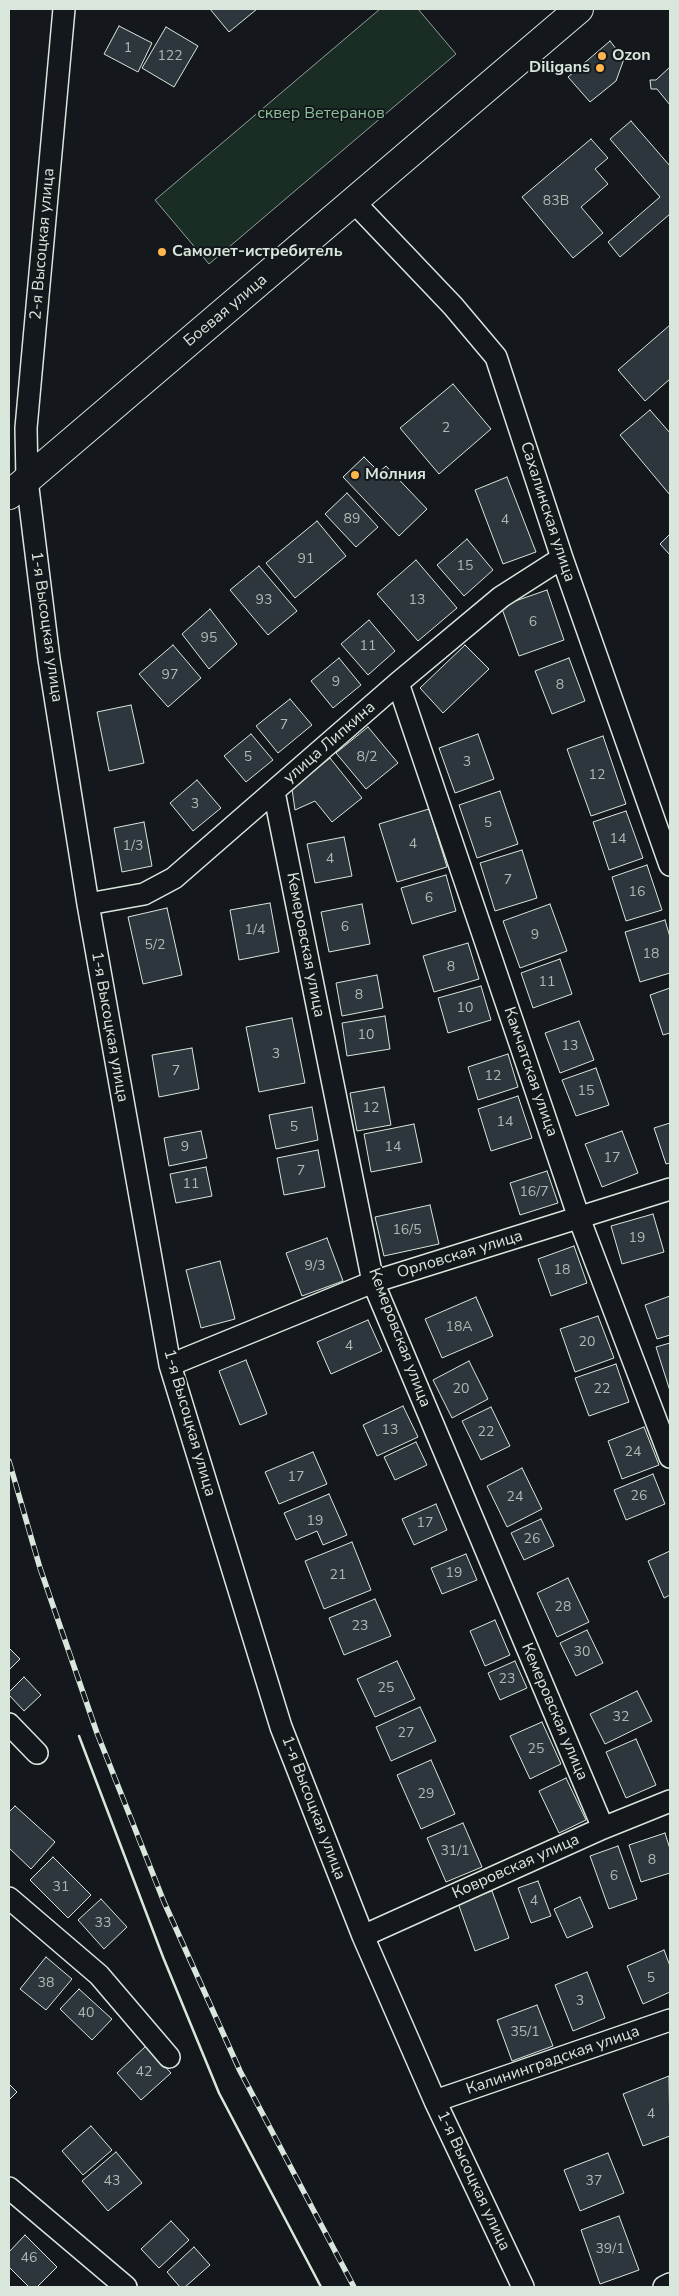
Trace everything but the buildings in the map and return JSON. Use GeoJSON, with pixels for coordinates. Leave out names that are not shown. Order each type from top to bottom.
{"type":"FeatureCollection","features":[{"type":"Feature","properties":{"kind":"main road","name":"Боевая улица"},"geometry":{"type":"LineString","coordinates":[[18,488],[579,9]]}},
{"type":"Feature","properties":{"kind":"street","name":"2-я Высоцкая улица"},"geometry":{"type":"LineString","coordinates":[[18,488],[26,428],[64,9]]}},
{"type":"Feature","properties":{"kind":"street","name":"Сахалинская улица"},"geometry":{"type":"LineString","coordinates":[[354,202],[452,306],[496,357],[562,558],[670,865]]}},
{"type":"Feature","properties":{"kind":"street","name":"1-я Высоцкая улица"},"geometry":{"type":"LineString","coordinates":[[18,488],[49,659],[88,904],[170,1365],[281,1727],[363,1936],[435,2101],[523,2287]]}},
{"type":"Feature","properties":{"kind":"street","name":"улица Липкина"},"geometry":{"type":"LineString","coordinates":[[88,904],[144,894],[174,878],[398,683],[501,597],[562,558]]}},
{"type":"Feature","properties":{"kind":"street","name":"Камчатская улица"},"geometry":{"type":"LineString","coordinates":[[398,683],[579,1218],[670,1457]]}},
{"type":"Feature","properties":{"kind":"street","name":"Кемеровская улица"},"geometry":{"type":"LineString","coordinates":[[274,792],[373,1282],[603,1828]]}},
{"type":"Feature","properties":{"kind":"street","name":"Орловская улица"},"geometry":{"type":"LineString","coordinates":[[170,1365],[373,1282],[670,1189]]}},
{"type":"Feature","properties":{"kind":"street"},"geometry":{"type":"LineString","coordinates":[[9,1724],[37,1753]]}},
{"type":"Feature","properties":{"kind":"street","name":"Ковровская улица"},"geometry":{"type":"LineString","coordinates":[[363,1936],[603,1828],[670,1801]]}},
{"type":"Feature","properties":{"kind":"street"},"geometry":{"type":"LineString","coordinates":[[9,1898],[98,1975],[168,2057]]}},
{"type":"Feature","properties":{"kind":"street","name":"Калининградская улица"},"geometry":{"type":"LineString","coordinates":[[435,2101],[670,2020]]}},
{"type":"Feature","properties":{"kind":"street"},"geometry":{"type":"LineString","coordinates":[[9,2188],[126,2287]]}},
{"type":"Feature","properties":{"kind":"street"},"geometry":{"type":"LineString","coordinates":[[664,2287],[670,2284]]}},
{"type":"Feature","properties":{"kind":"green space","name":"сквер Ветеранов"},"geometry":{"type":"Polygon","coordinates":[[[380,9],[418,9],[456,54],[209,264],[155,200],[380,9]]]}},
{"type":"Feature","properties":{"kind":"railway"},"geometry":{"type":"LineString","coordinates":[[9,1461],[40,1568],[97,1733],[164,1902],[240,2071],[354,2287]]}},
{"type":"Feature","properties":{"kind":"wall"},"geometry":{"type":"LineString","coordinates":[[79,1736],[163,1957],[219,2093],[321,2287]]}},
{"type":"Feature","properties":{"kind":"place","name":"Ozon"},"geometry":{"type":"Point","coordinates":[602,56]}},
{"type":"Feature","properties":{"kind":"place","name":"Diligans"},"geometry":{"type":"Point","coordinates":[600,68]}},
{"type":"Feature","properties":{"kind":"place","name":"Самолет-истребитель"},"geometry":{"type":"Point","coordinates":[162,252]}},
{"type":"Feature","properties":{"kind":"place","name":"Молния"},"geometry":{"type":"Point","coordinates":[355,475]}}]}
